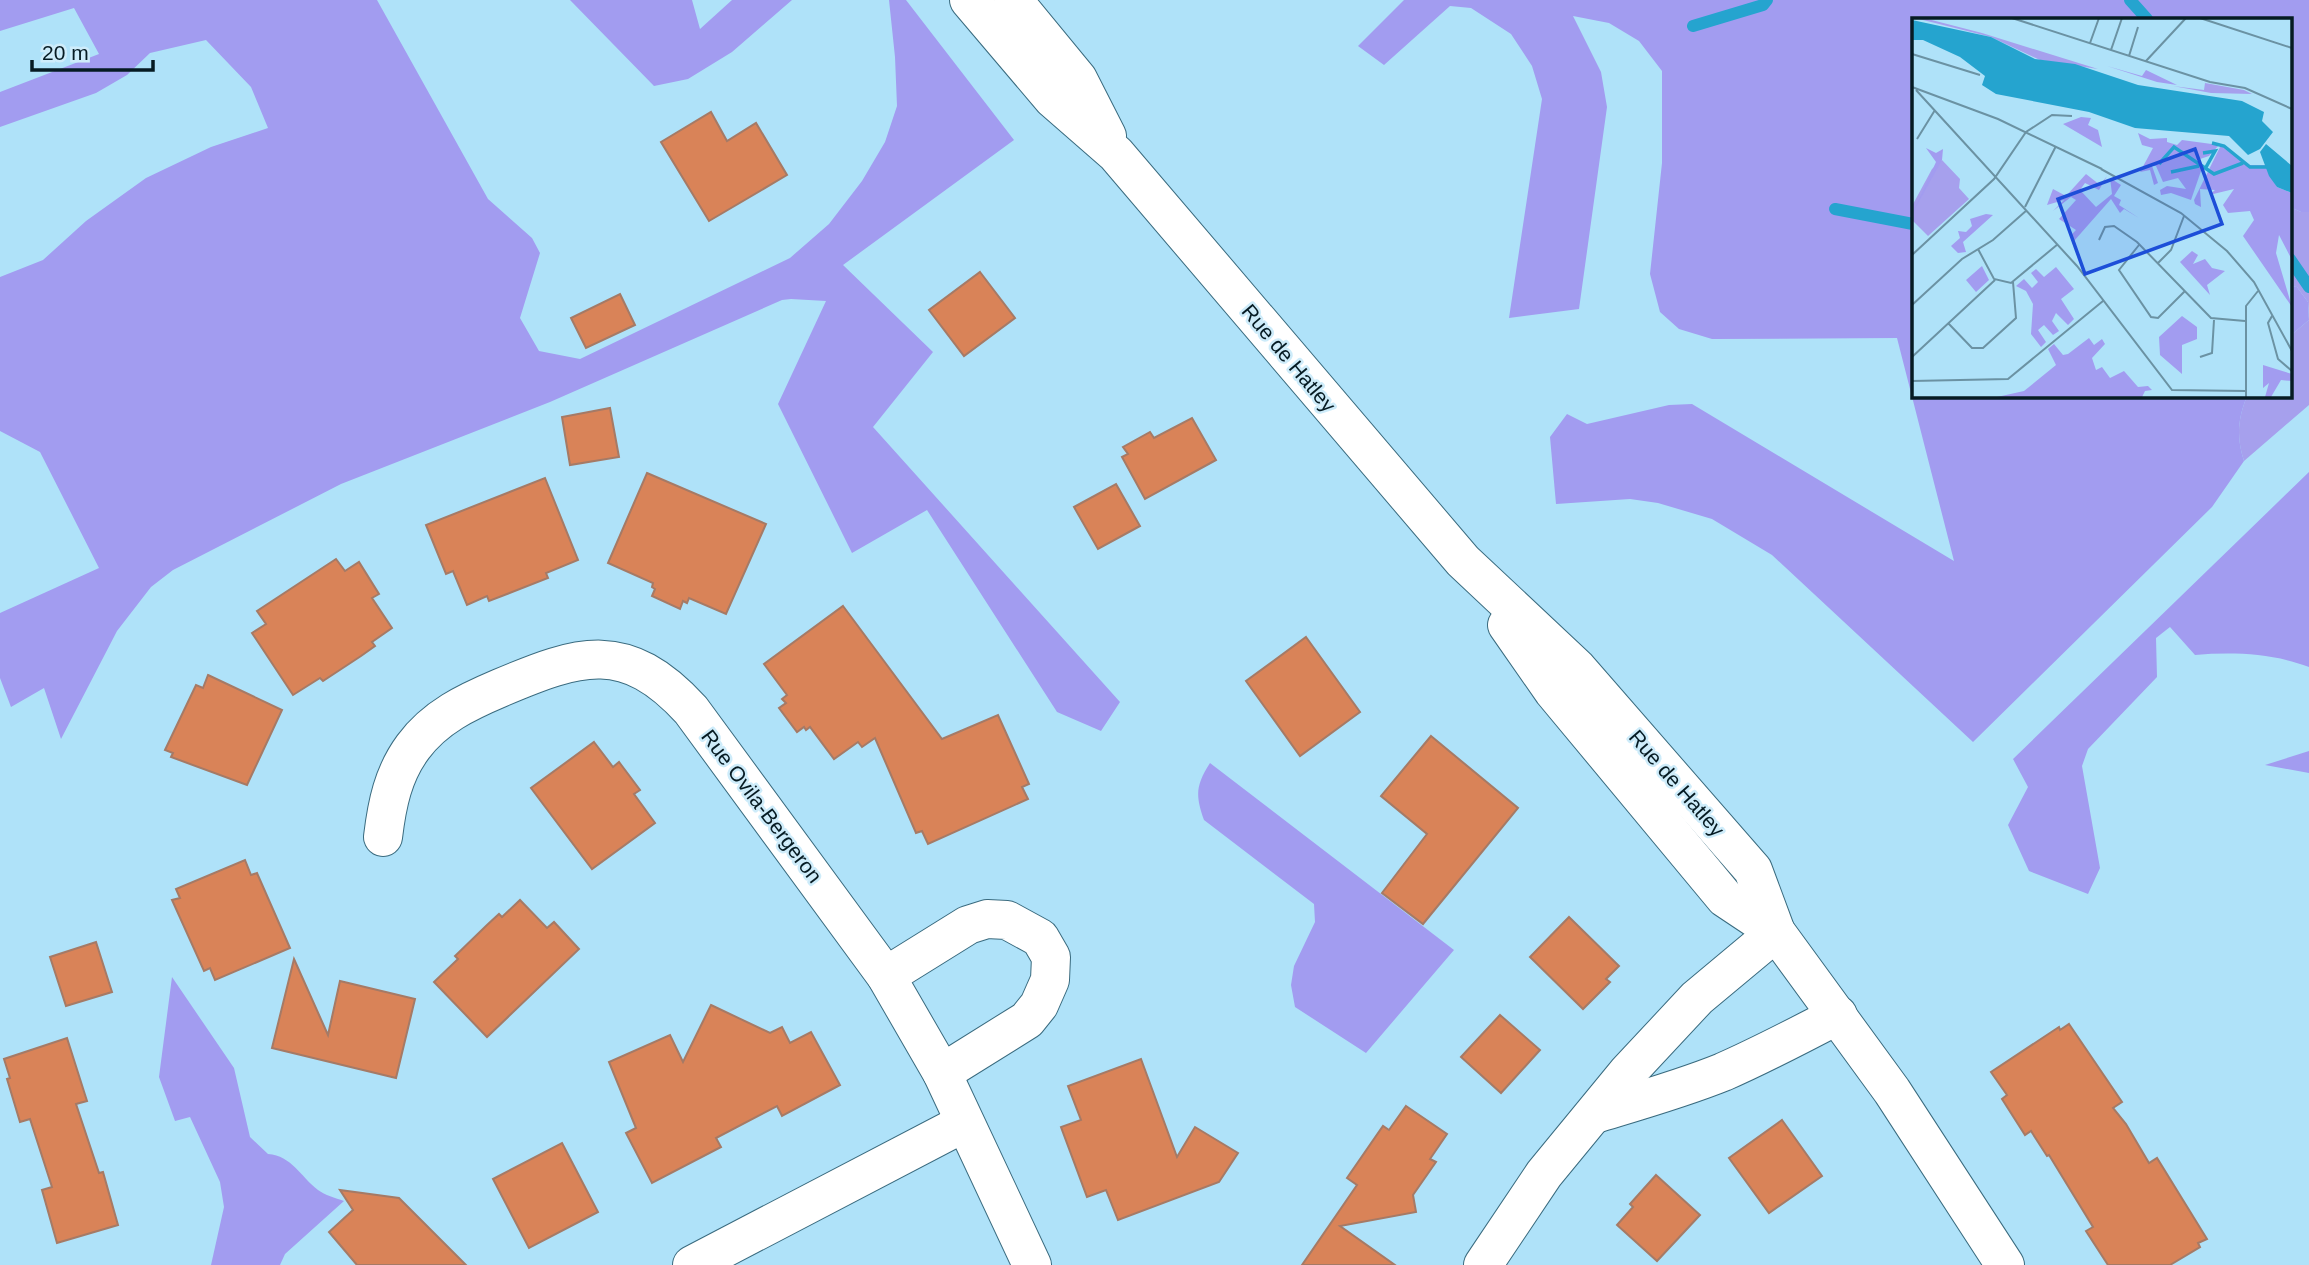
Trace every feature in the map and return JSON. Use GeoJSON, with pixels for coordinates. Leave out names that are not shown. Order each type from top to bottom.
{"type":"FeatureCollection","features":[{"type":"Feature","properties":{"kind":"street","name":"Rue de Hatley"},"geometry":{"type":"LineString","coordinates":[[969,0],[1053,99],[1116,154],[1463,561],[1576,667],[1753,870],[1776,932],[1838,1015],[1944,1168],[2006,1265]]}},
{"type":"Feature","properties":{"kind":"street","name":"Rue de Hatley"},"geometry":{"type":"LineString","coordinates":[[1013,0],[1078,79],[1116,154]]}},
{"type":"Feature","properties":{"kind":"street","name":"Rue Ovila-Bergeron"},"geometry":{"type":"LineString","coordinates":[[383,836],[386,804],[397,774],[413,746],[435,723],[462,704],[572,661],[599,659],[626,664],[651,674],[673,690],[691,710],[886,976],[942,1073],[1032,1265]]}},
{"type":"Feature","properties":{"kind":"street"},"geometry":{"type":"LineString","coordinates":[[886,976],[968,925],[987,919],[1007,920],[1040,938],[1051,957],[1050,980],[1039,1005],[1027,1020],[942,1073]]}},
{"type":"Feature","properties":{"kind":"street"},"geometry":{"type":"LineString","coordinates":[[1483,1265],[1545,1174],[1661,1035],[1697,998],[1776,932]]}},
{"type":"Feature","properties":{"kind":"street"},"geometry":{"type":"LineString","coordinates":[[1595,1114],[1658,1096],[1720,1073],[1780,1046],[1838,1015]]}},
{"type":"Feature","properties":{"kind":"street"},"geometry":{"type":"LineString","coordinates":[[692,1265],[964,1123]]}},
{"type":"Feature","properties":{"kind":"shaded area"},"geometry":{"type":"Polygon","coordinates":[[[0,0],[377,0],[488,199],[532,238],[540,253],[520,318],[539,351],[580,359],[790,258],[829,224],[862,181],[885,142],[897,106],[889,0],[906,0],[1014,140],[843,265],[933,352],[873,427],[1120,702],[1101,731],[1057,712],[927,510],[852,553],[778,404],[826,301],[791,299],[782,300],[550,402],[341,484],[173,570],[151,587],[117,631],[61,739],[44,688],[11,707],[0,678],[0,613],[99,568],[40,452],[0,431],[0,277],[43,260],[86,221],[146,178],[211,147],[268,128],[251,87],[206,40],[150,53],[127,75],[96,93],[0,127],[0,92],[99,54],[74,8],[0,31],[0,0]]]}},
{"type":"Feature","properties":{"kind":"shaded area"},"geometry":{"type":"Polygon","coordinates":[[[570,0],[692,0],[700,29],[732,0],[792,0],[732,52],[688,79],[654,86],[570,0]]]}},
{"type":"Feature","properties":{"kind":"shaded area"},"geometry":{"type":"Polygon","coordinates":[[[1404,0],[2309,0],[2309,212],[2292,208],[2292,18],[1912,18],[1912,397],[1897,338],[1712,339],[1679,329],[1660,312],[1650,274],[1662,163],[1662,71],[1639,41],[1609,23],[1573,16],[1601,72],[1607,107],[1579,309],[1509,318],[1542,99],[1532,66],[1511,34],[1471,8],[1450,6],[1384,65],[1358,46],[1404,0]]]}},
{"type":"Feature","properties":{"kind":"shaded area"},"geometry":{"type":"Polygon","coordinates":[[[2292,208],[2309,212],[2309,316],[2308,302],[2297,287],[2292,286],[2292,208]]]}},
{"type":"Feature","properties":{"kind":"shaded area"},"geometry":{"type":"Polygon","coordinates":[[[2292,286],[2297,287],[2308,302],[2309,320],[2292,334],[2292,286]]]}},
{"type":"Feature","properties":{"kind":"shaded area"},"geometry":{"type":"Polygon","coordinates":[[[2309,320],[2309,405],[2244,461],[2239,428],[2247,397],[2292,397],[2292,334],[2309,320]]]}},
{"type":"Feature","properties":{"kind":"shaded area"},"geometry":{"type":"Polygon","coordinates":[[[1912,397],[2247,397],[2239,428],[2244,461],[2212,507],[1973,742],[1772,555],[1712,519],[1658,503],[1630,499],[1556,504],[1550,437],[1567,414],[1587,424],[1669,405],[1692,404],[1954,561],[1912,397]]]}},
{"type":"Feature","properties":{"kind":"shaded area"},"geometry":{"type":"Polygon","coordinates":[[[2309,472],[2309,667],[2252,655],[2195,655],[2170,627],[2156,638],[2157,677],[2088,749],[2082,766],[2100,868],[2088,894],[2029,871],[2008,825],[2028,787],[2013,759],[2309,472]]]}},
{"type":"Feature","properties":{"kind":"shaded area"},"geometry":{"type":"Polygon","coordinates":[[[2309,751],[2309,773],[2265,765],[2309,751]]]}},
{"type":"Feature","properties":{"kind":"shaded area"},"geometry":{"type":"Polygon","coordinates":[[[1210,763],[1454,950],[1366,1053],[1295,1007],[1291,985],[1294,966],[1315,922],[1314,904],[1204,820],[1198,790],[1210,763]]]}},
{"type":"Feature","properties":{"kind":"shaded area"},"geometry":{"type":"Polygon","coordinates":[[[172,977],[234,1068],[250,1137],[268,1154],[290,1163],[318,1190],[344,1201],[285,1254],[280,1265],[211,1265],[224,1207],[220,1182],[190,1117],[175,1121],[159,1077],[172,977]]]}},
{"type":"Feature","properties":{"kind":"building"},"geometry":{"type":"Polygon","coordinates":[[[711,112],[727,141],[756,123],[787,175],[709,221],[661,142],[711,112]]]}},
{"type":"Feature","properties":{"kind":"building"},"geometry":{"type":"Polygon","coordinates":[[[980,272],[1015,318],[964,356],[929,310],[980,272]]]}},
{"type":"Feature","properties":{"kind":"building"},"geometry":{"type":"Polygon","coordinates":[[[620,294],[635,325],[586,348],[571,318],[620,294]]]}},
{"type":"Feature","properties":{"kind":"building"},"geometry":{"type":"Polygon","coordinates":[[[610,408],[619,457],[570,465],[562,417],[610,408]]]}},
{"type":"Feature","properties":{"kind":"building"},"geometry":{"type":"Polygon","coordinates":[[[1192,418],[1216,460],[1145,499],[1122,457],[1128,454],[1123,447],[1150,432],[1154,438],[1192,418]]]}},
{"type":"Feature","properties":{"kind":"building"},"geometry":{"type":"Polygon","coordinates":[[[647,473],[766,524],[726,614],[689,598],[687,603],[683,601],[680,609],[652,596],[655,589],[652,587],[653,583],[608,563],[647,473]]]}},
{"type":"Feature","properties":{"kind":"building"},"geometry":{"type":"Polygon","coordinates":[[[545,478],[578,560],[546,573],[548,578],[489,601],[487,596],[467,605],[453,571],[446,574],[426,525],[545,478]]]}},
{"type":"Feature","properties":{"kind":"building"},"geometry":{"type":"Polygon","coordinates":[[[1116,484],[1140,526],[1098,549],[1074,507],[1116,484]]]}},
{"type":"Feature","properties":{"kind":"building"},"geometry":{"type":"Polygon","coordinates":[[[336,559],[345,571],[359,562],[379,594],[372,598],[392,628],[372,642],[375,646],[361,656],[323,681],[320,678],[293,695],[252,633],[266,624],[257,611],[336,559]]]}},
{"type":"Feature","properties":{"kind":"building"},"geometry":{"type":"Polygon","coordinates":[[[843,606],[942,739],[998,715],[1029,784],[1022,787],[1028,799],[928,844],[922,831],[916,833],[875,738],[862,747],[858,742],[834,759],[810,727],[806,730],[804,727],[797,732],[779,708],[786,703],[782,699],[787,695],[764,664],[843,606]]]}},
{"type":"Feature","properties":{"kind":"building"},"geometry":{"type":"Polygon","coordinates":[[[1306,637],[1360,712],[1300,756],[1246,681],[1306,637]]]}},
{"type":"Feature","properties":{"kind":"building"},"geometry":{"type":"Polygon","coordinates":[[[208,675],[282,710],[247,785],[171,757],[173,753],[165,750],[196,685],[203,688],[208,675]]]}},
{"type":"Feature","properties":{"kind":"building"},"geometry":{"type":"Polygon","coordinates":[[[1431,736],[1518,808],[1423,924],[1382,893],[1427,834],[1381,796],[1431,736]]]}},
{"type":"Feature","properties":{"kind":"building"},"geometry":{"type":"Polygon","coordinates":[[[594,742],[613,767],[619,762],[640,790],[634,794],[655,823],[592,869],[531,788],[594,742]]]}},
{"type":"Feature","properties":{"kind":"building"},"geometry":{"type":"Polygon","coordinates":[[[245,860],[251,875],[257,873],[290,948],[215,980],[210,968],[204,971],[172,900],[180,898],[176,889],[245,860]]]}},
{"type":"Feature","properties":{"kind":"building"},"geometry":{"type":"Polygon","coordinates":[[[520,900],[547,928],[554,922],[579,949],[487,1037],[434,982],[458,959],[455,956],[487,925],[499,914],[502,917],[520,900]]]}},
{"type":"Feature","properties":{"kind":"building"},"geometry":{"type":"Polygon","coordinates":[[[1569,917],[1619,966],[1606,979],[1610,982],[1583,1009],[1530,957],[1569,917]]]}},
{"type":"Feature","properties":{"kind":"building"},"geometry":{"type":"Polygon","coordinates":[[[96,942],[112,992],[66,1006],[50,957],[96,942]]]}},
{"type":"Feature","properties":{"kind":"building"},"geometry":{"type":"Polygon","coordinates":[[[294,959],[328,1035],[340,981],[415,999],[396,1078],[272,1048],[294,959]]]}},
{"type":"Feature","properties":{"kind":"building"},"geometry":{"type":"Polygon","coordinates":[[[711,1005],[770,1033],[782,1027],[790,1043],[811,1032],[840,1085],[782,1116],[777,1106],[716,1138],[721,1147],[652,1183],[626,1133],[636,1128],[609,1062],[670,1035],[683,1062],[711,1005]]]}},
{"type":"Feature","properties":{"kind":"building"},"geometry":{"type":"Polygon","coordinates":[[[1500,1015],[1540,1050],[1501,1093],[1461,1057],[1500,1015]]]}},
{"type":"Feature","properties":{"kind":"building"},"geometry":{"type":"Polygon","coordinates":[[[2069,1024],[2122,1102],[2113,1108],[2126,1124],[2149,1163],[2157,1158],[2207,1239],[2198,1243],[2200,1247],[2170,1265],[2108,1265],[2086,1231],[2093,1227],[2049,1155],[2047,1156],[2031,1131],[2025,1135],[2002,1099],[2007,1095],[1991,1072],[2059,1027],[2060,1030],[2069,1024]]]}},
{"type":"Feature","properties":{"kind":"building"},"geometry":{"type":"Polygon","coordinates":[[[67,1038],[87,1101],[76,1104],[99,1173],[103,1172],[118,1225],[57,1243],[42,1190],[52,1187],[30,1119],[20,1122],[4,1059],[67,1038]]]}},
{"type":"Feature","properties":{"kind":"building"},"geometry":{"type":"Polygon","coordinates":[[[1141,1059],[1177,1157],[1195,1127],[1238,1153],[1219,1182],[1118,1220],[1106,1190],[1087,1197],[1061,1127],[1081,1120],[1068,1086],[1141,1059]]]}},
{"type":"Feature","properties":{"kind":"building"},"geometry":{"type":"Polygon","coordinates":[[[1406,1106],[1447,1134],[1430,1159],[1436,1162],[1413,1195],[1416,1212],[1340,1226],[1395,1265],[1302,1265],[1357,1185],[1347,1178],[1383,1126],[1389,1130],[1406,1106]]]}},
{"type":"Feature","properties":{"kind":"building"},"geometry":{"type":"Polygon","coordinates":[[[1782,1120],[1822,1176],[1769,1213],[1729,1158],[1782,1120]]]}},
{"type":"Feature","properties":{"kind":"building"},"geometry":{"type":"Polygon","coordinates":[[[562,1143],[598,1212],[529,1248],[493,1179],[562,1143]]]}},
{"type":"Feature","properties":{"kind":"building"},"geometry":{"type":"Polygon","coordinates":[[[1656,1175],[1700,1215],[1657,1261],[1617,1225],[1633,1207],[1630,1204],[1656,1175]]]}},
{"type":"Feature","properties":{"kind":"building"},"geometry":{"type":"Polygon","coordinates":[[[340,1190],[399,1198],[466,1265],[357,1265],[329,1232],[353,1210],[340,1190]]]}},
{"type":"Feature","properties":{"kind":"waterway"},"geometry":{"type":"LineString","coordinates":[[1693,26],[1763,5],[1767,0]]}},
{"type":"Feature","properties":{"kind":"waterway"},"geometry":{"type":"LineString","coordinates":[[2130,0],[2146,18]]}},
{"type":"Feature","properties":{"kind":"waterway"},"geometry":{"type":"LineString","coordinates":[[1835,209],[1912,224]]}},
{"type":"Feature","properties":{"kind":"waterway"},"geometry":{"type":"LineString","coordinates":[[2292,262],[2309,287]]}}]}
